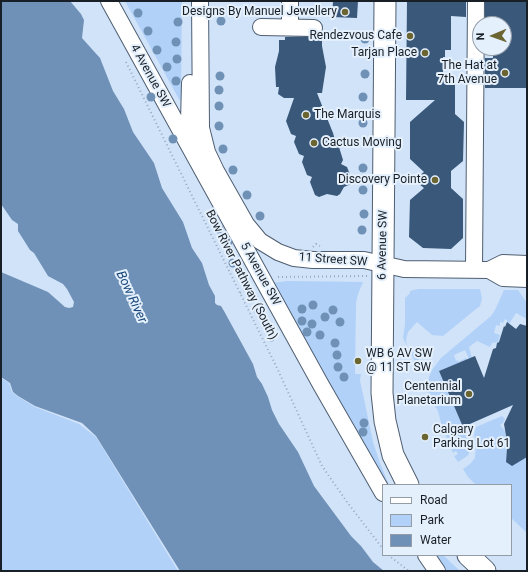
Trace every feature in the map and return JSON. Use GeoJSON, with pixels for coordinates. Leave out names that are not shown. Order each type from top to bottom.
{"type":"FeatureCollection","features":[{"type":"Feature","properties":{"kind":"main road","name":"6 Avenue SW"},"geometry":{"type":"LineString","coordinates":[[385,1],[376,270],[382,393],[385,421],[393,455],[408,484]]}},
{"type":"Feature","properties":{"kind":"main road"},"geometry":{"type":"LineString","coordinates":[[469,556],[485,571]]}},
{"type":"Feature","properties":{"kind":"street","name":"4 Avenue SW"},"geometry":{"type":"LineString","coordinates":[[109,1],[191,151]]}},
{"type":"Feature","properties":{"kind":"street","name":"5 Avenue SW"},"geometry":{"type":"LineString","coordinates":[[200,1],[201,128]]}},
{"type":"Feature","properties":{"kind":"street"},"geometry":{"type":"LineString","coordinates":[[290,1],[290,28]]}},
{"type":"Feature","properties":{"kind":"street"},"geometry":{"type":"LineString","coordinates":[[476,1],[481,270]]}},
{"type":"Feature","properties":{"kind":"street"},"geometry":{"type":"LineString","coordinates":[[261,27],[314,28]]}},
{"type":"Feature","properties":{"kind":"street","name":"5 Avenue SW"},"geometry":{"type":"LineString","coordinates":[[200,43],[189,85],[191,151],[382,491]]}},
{"type":"Feature","properties":{"kind":"street","name":"11 Street SW"},"geometry":{"type":"LineString","coordinates":[[201,128],[207,152],[246,224],[260,241],[278,252],[294,258],[313,260],[364,260],[376,270],[481,270],[503,263],[527,264]]}},
{"type":"Feature","properties":{"kind":"street","name":"11 Street SW"},"geometry":{"type":"LineString","coordinates":[[481,270],[503,278],[527,279]]}},
{"type":"Feature","properties":{"kind":"street"},"geometry":{"type":"LineString","coordinates":[[427,556],[437,571]]}},
{"type":"Feature","properties":{"kind":"path","name":"Bow River Pathway (South)"},"geometry":{"type":"LineString","coordinates":[[123,57],[277,368],[322,466],[382,549]]}},
{"type":"Feature","properties":{"kind":"path"},"geometry":{"type":"LineString","coordinates":[[273,277],[376,270]]}},
{"type":"Feature","properties":{"kind":"path"},"geometry":{"type":"LineString","coordinates":[[240,293],[252,287]]}},
{"type":"Feature","properties":{"kind":"path"},"geometry":{"type":"LineString","coordinates":[[389,556],[409,571]]}},
{"type":"Feature","properties":{"kind":"green space"},"geometry":{"type":"Polygon","coordinates":[[[125,1],[182,1],[180,101],[125,1]]]}},
{"type":"Feature","properties":{"kind":"green space"},"geometry":{"type":"Polygon","coordinates":[[[288,281],[363,282],[356,303],[355,374],[361,374],[360,380],[373,442],[389,484],[383,484],[270,283],[288,281]]]}},
{"type":"Feature","properties":{"kind":"green space"},"geometry":{"type":"Polygon","coordinates":[[[418,289],[480,289],[482,299],[480,306],[443,336],[432,335],[417,322],[408,332],[406,340],[407,346],[403,338],[405,324],[405,298],[410,291],[418,289]]]}},
{"type":"Feature","properties":{"kind":"green space"},"geometry":{"type":"Polygon","coordinates":[[[504,290],[518,290],[527,303],[527,319],[516,313],[509,324],[505,319],[503,323],[500,322],[500,326],[496,325],[494,333],[500,335],[498,342],[492,343],[490,347],[477,341],[469,347],[472,358],[469,359],[465,350],[454,355],[456,361],[458,360],[458,362],[466,358],[467,360],[439,371],[463,427],[469,446],[469,454],[458,462],[454,456],[458,454],[456,451],[453,453],[442,427],[438,411],[430,398],[430,393],[426,392],[429,377],[432,370],[441,358],[491,316],[504,290]]]}},
{"type":"Feature","properties":{"kind":"green space"},"geometry":{"type":"Polygon","coordinates":[[[407,346],[416,353],[419,358],[418,367],[407,346]]]}},
{"type":"Feature","properties":{"kind":"green space"},"geometry":{"type":"Polygon","coordinates":[[[1,378],[9,383],[12,392],[17,396],[35,407],[79,424],[96,437],[178,571],[1,571],[1,378]]]}},
{"type":"Feature","properties":{"kind":"green space"},"geometry":{"type":"Polygon","coordinates":[[[502,416],[505,419],[500,425],[505,431],[507,442],[510,444],[507,448],[506,462],[527,456],[527,533],[512,519],[512,484],[475,484],[463,469],[475,458],[476,445],[474,435],[476,427],[502,416]]]}},
{"type":"Feature","properties":{"kind":"green space"},"geometry":{"type":"Polygon","coordinates":[[[432,556],[444,556],[460,571],[442,571],[432,556]]]}},
{"type":"Feature","properties":{"kind":"water","name":"Bow River"},"geometry":{"type":"Polygon","coordinates":[[[1,1],[70,1],[81,14],[84,20],[82,38],[100,58],[113,91],[124,109],[133,132],[154,163],[162,188],[183,222],[192,248],[202,263],[209,285],[215,296],[215,303],[221,306],[253,364],[257,377],[262,384],[279,424],[298,452],[314,486],[351,536],[373,562],[384,571],[180,571],[96,436],[82,423],[35,406],[18,396],[13,392],[10,383],[1,377],[1,272],[48,292],[65,307],[73,307],[74,302],[63,284],[48,276],[18,231],[18,224],[12,220],[1,204],[1,1]]]}},
{"type":"Feature","properties":{"kind":"building","name":"Designs By Manuel Jewellery"},"geometry":{"type":"Polygon","coordinates":[[[333,1],[358,1],[357,18],[332,17],[333,1]]]}},
{"type":"Feature","properties":{"kind":"building"},"geometry":{"type":"Polygon","coordinates":[[[407,1],[466,1],[466,17],[451,16],[451,50],[445,50],[445,57],[443,57],[443,77],[455,77],[455,114],[464,122],[463,161],[451,171],[451,188],[463,199],[463,238],[451,249],[423,248],[409,237],[410,200],[424,188],[419,184],[419,176],[424,172],[410,159],[410,122],[435,100],[406,100],[407,1]]]}},
{"type":"Feature","properties":{"kind":"building"},"geometry":{"type":"Polygon","coordinates":[[[485,1],[527,1],[527,88],[485,88],[485,58],[493,58],[493,56],[512,56],[512,16],[485,16],[485,1]]]}},
{"type":"Feature","properties":{"kind":"building","name":"The Marquis"},"geometry":{"type":"Polygon","coordinates":[[[318,36],[322,40],[326,67],[322,93],[317,93],[333,133],[335,140],[333,145],[339,147],[343,160],[341,164],[347,167],[352,180],[351,184],[344,187],[337,196],[327,194],[319,197],[315,195],[310,182],[312,177],[307,175],[302,162],[304,156],[299,154],[294,142],[296,136],[291,134],[286,121],[294,98],[284,98],[278,94],[279,87],[276,87],[275,67],[279,51],[279,40],[285,40],[285,37],[318,36]]]}},
{"type":"Feature","properties":{"kind":"building","name":"Centennial Planetarium"},"geometry":{"type":"Polygon","coordinates":[[[507,322],[516,329],[520,324],[527,326],[527,457],[512,466],[506,462],[508,447],[504,424],[513,405],[463,427],[439,371],[475,356],[484,378],[493,349],[496,348],[504,326],[505,327],[507,322]]]}},
{"type":"Feature","properties":{"kind":"place","name":"Designs By Manuel Jewellery"},"geometry":{"type":"Point","coordinates":[345,12]}},
{"type":"Feature","properties":{"kind":"place","name":"Rendezvous Cafe"},"geometry":{"type":"Point","coordinates":[410,36]}},
{"type":"Feature","properties":{"kind":"place","name":"Tarjan Place"},"geometry":{"type":"Point","coordinates":[425,53]}},
{"type":"Feature","properties":{"kind":"place","name":"The Hat at 7th Avenue"},"geometry":{"type":"Point","coordinates":[505,73]}},
{"type":"Feature","properties":{"kind":"place","name":"The Marquis"},"geometry":{"type":"Point","coordinates":[306,115]}},
{"type":"Feature","properties":{"kind":"place","name":"Cactus Moving"},"geometry":{"type":"Point","coordinates":[314,143]}},
{"type":"Feature","properties":{"kind":"place","name":"Discovery Pointe"},"geometry":{"type":"Point","coordinates":[435,180]}},
{"type":"Feature","properties":{"kind":"place","name":"WB 6 AV SW @ 11 ST SW"},"geometry":{"type":"Point","coordinates":[358,361]}},
{"type":"Feature","properties":{"kind":"place","name":"Centennial Planetarium"},"geometry":{"type":"Point","coordinates":[469,394]}},
{"type":"Feature","properties":{"kind":"place","name":"Calgary Parking Lot 61"},"geometry":{"type":"Point","coordinates":[425,437]}}]}
